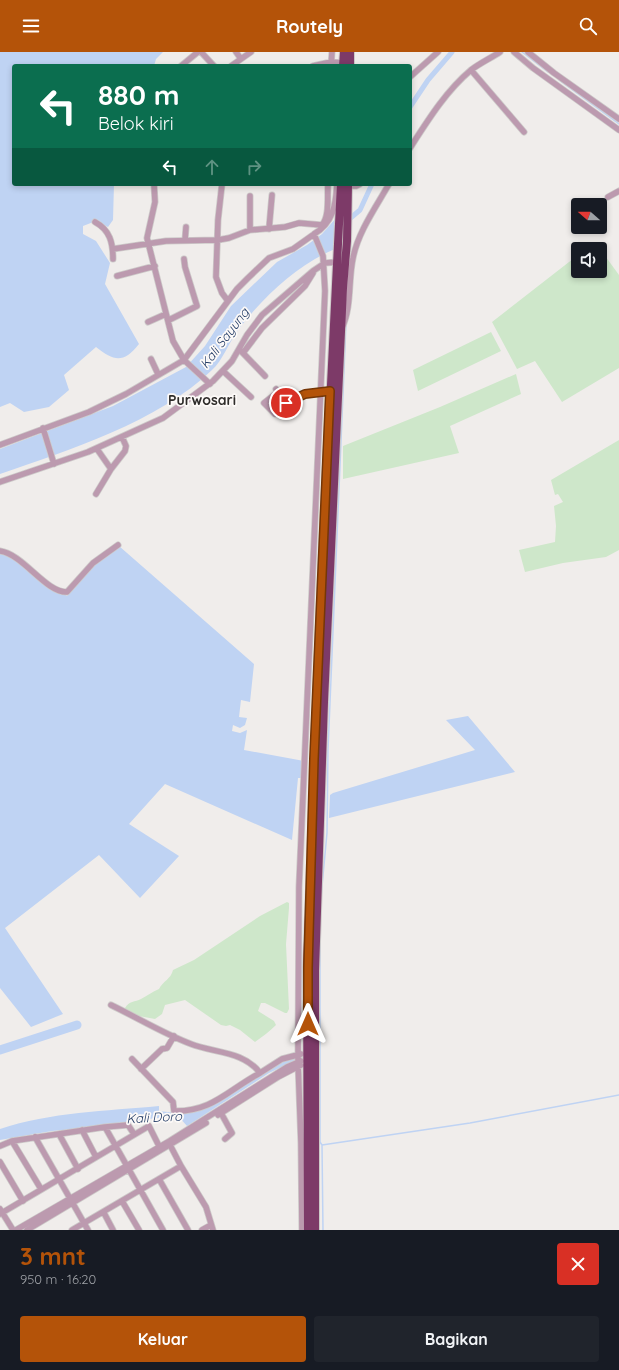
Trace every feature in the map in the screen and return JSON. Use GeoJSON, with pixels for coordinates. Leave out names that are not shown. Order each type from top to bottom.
{"type":"FeatureCollection","features":[{"type":"Feature","properties":{"kind":"highway"},"geometry":{"type":"LineString","coordinates":[[344,52],[344,64]]}},
{"type":"Feature","properties":{"kind":"highway"},"geometry":{"type":"LineString","coordinates":[[344,64],[350,52]]}},
{"type":"Feature","properties":{"kind":"highway"},"geometry":{"type":"LineString","coordinates":[[308,1230],[310,1060],[315,971],[322,760],[341,330],[347,241],[347,202],[345,186]]}},
{"type":"Feature","properties":{"kind":"highway"},"geometry":{"type":"LineString","coordinates":[[315,1230],[308,968],[310,884],[323,545],[326,391],[339,244],[340,208],[345,186]]}},
{"type":"Feature","properties":{"kind":"highway"},"geometry":{"type":"LineString","coordinates":[[323,545],[332,545]]}},
{"type":"Feature","properties":{"kind":"street"},"geometry":{"type":"LineString","coordinates":[[183,64],[198,52]]}},
{"type":"Feature","properties":{"kind":"street"},"geometry":{"type":"LineString","coordinates":[[201,52],[212,64]]}},
{"type":"Feature","properties":{"kind":"street"},"geometry":{"type":"LineString","coordinates":[[236,52],[241,59]]}},
{"type":"Feature","properties":{"kind":"street"},"geometry":{"type":"LineString","coordinates":[[234,64],[251,52]]}},
{"type":"Feature","properties":{"kind":"street"},"geometry":{"type":"LineString","coordinates":[[332,52],[332,64]]}},
{"type":"Feature","properties":{"kind":"street"},"geometry":{"type":"LineString","coordinates":[[412,74],[438,52]]}},
{"type":"Feature","properties":{"kind":"street"},"geometry":{"type":"LineString","coordinates":[[412,145],[435,110],[471,70],[500,52]]}},
{"type":"Feature","properties":{"kind":"street"},"geometry":{"type":"LineString","coordinates":[[514,52],[533,68],[619,130]]}},
{"type":"Feature","properties":{"kind":"street"},"geometry":{"type":"LineString","coordinates":[[528,52],[554,73],[619,118]]}},
{"type":"Feature","properties":{"kind":"street"},"geometry":{"type":"LineString","coordinates":[[471,70],[524,132]]}},
{"type":"Feature","properties":{"kind":"street"},"geometry":{"type":"LineString","coordinates":[[154,186],[155,202],[148,231],[148,244],[156,266],[175,345],[186,361],[210,384]]}},
{"type":"Feature","properties":{"kind":"street"},"geometry":{"type":"LineString","coordinates":[[222,186],[217,240],[216,277],[222,293],[228,301]]}},
{"type":"Feature","properties":{"kind":"street"},"geometry":{"type":"LineString","coordinates":[[324,225],[328,186]]}},
{"type":"Feature","properties":{"kind":"street"},"geometry":{"type":"LineString","coordinates":[[0,445],[89,412],[126,394],[158,374],[186,361],[237,289],[269,258],[293,249],[315,236],[331,217],[336,198],[336,186]]}},
{"type":"Feature","properties":{"kind":"street"},"geometry":{"type":"LineString","coordinates":[[341,330],[347,314],[350,273],[354,250],[388,186]]}},
{"type":"Feature","properties":{"kind":"street"},"geometry":{"type":"LineString","coordinates":[[608,197],[619,190]]}},
{"type":"Feature","properties":{"kind":"street"},"geometry":{"type":"LineString","coordinates":[[269,229],[272,195]]}},
{"type":"Feature","properties":{"kind":"street"},"geometry":{"type":"LineString","coordinates":[[250,196],[250,230]]}},
{"type":"Feature","properties":{"kind":"street"},"geometry":{"type":"LineString","coordinates":[[95,222],[108,233],[113,249],[113,259]]}},
{"type":"Feature","properties":{"kind":"street"},"geometry":{"type":"LineString","coordinates":[[113,249],[185,240],[217,240],[229,238],[250,230],[269,229],[302,222],[324,225]]}},
{"type":"Feature","properties":{"kind":"street"},"geometry":{"type":"LineString","coordinates":[[185,240],[186,227]]}},
{"type":"Feature","properties":{"kind":"street"},"geometry":{"type":"LineString","coordinates":[[302,1230],[298,1064],[298,887],[326,391],[325,263],[315,236]]}},
{"type":"Feature","properties":{"kind":"street"},"geometry":{"type":"LineString","coordinates":[[148,322],[168,317],[196,306],[197,302],[185,267],[184,259]]}},
{"type":"Feature","properties":{"kind":"street"},"geometry":{"type":"LineString","coordinates":[[241,351],[262,315],[325,263],[337,262]]}},
{"type":"Feature","properties":{"kind":"street"},"geometry":{"type":"LineString","coordinates":[[117,276],[156,266]]}},
{"type":"Feature","properties":{"kind":"street"},"geometry":{"type":"LineString","coordinates":[[0,482],[97,448],[163,418],[210,384],[262,328],[305,286],[314,271]]}},
{"type":"Feature","properties":{"kind":"street"},"geometry":{"type":"LineString","coordinates":[[241,351],[265,376]]}},
{"type":"Feature","properties":{"kind":"street"},"geometry":{"type":"LineString","coordinates":[[151,359],[158,374]]}},
{"type":"Feature","properties":{"kind":"street"},"geometry":{"type":"LineString","coordinates":[[223,371],[251,397]]}},
{"type":"Feature","properties":{"kind":"street"},"geometry":{"type":"LineString","coordinates":[[277,390],[286,403],[287,408],[277,414],[265,405],[266,400],[277,390]]}},
{"type":"Feature","properties":{"kind":"street"},"geometry":{"type":"LineString","coordinates":[[286,403],[302,395],[326,391]]}},
{"type":"Feature","properties":{"kind":"street"},"geometry":{"type":"LineString","coordinates":[[43,430],[54,464]]}},
{"type":"Feature","properties":{"kind":"street"},"geometry":{"type":"LineString","coordinates":[[96,494],[111,469],[126,449],[122,437]]}},
{"type":"Feature","properties":{"kind":"street"},"geometry":{"type":"LineString","coordinates":[[97,448],[111,469]]}},
{"type":"Feature","properties":{"kind":"street"},"geometry":{"type":"LineString","coordinates":[[0,551],[9,553],[60,591],[68,592],[93,563],[118,545]]}},
{"type":"Feature","properties":{"kind":"street"},"geometry":{"type":"LineString","coordinates":[[298,887],[310,884]]}},
{"type":"Feature","properties":{"kind":"street"},"geometry":{"type":"LineString","coordinates":[[112,1005],[192,1044],[226,1052],[246,1060],[260,1073]]}},
{"type":"Feature","properties":{"kind":"street"},"geometry":{"type":"LineString","coordinates":[[140,1069],[162,1049],[167,1048],[174,1036]]}},
{"type":"Feature","properties":{"kind":"street"},"geometry":{"type":"LineString","coordinates":[[215,1108],[252,1083],[260,1073],[282,1059],[298,1054],[310,1060]]}},
{"type":"Feature","properties":{"kind":"street"},"geometry":{"type":"LineString","coordinates":[[132,1059],[173,1102],[174,1111],[215,1108],[298,1064]]}},
{"type":"Feature","properties":{"kind":"street"},"geometry":{"type":"LineString","coordinates":[[27,1230],[72,1201],[191,1130],[215,1108],[252,1083],[310,1060]]}},
{"type":"Feature","properties":{"kind":"street"},"geometry":{"type":"LineString","coordinates":[[215,1108],[232,1133],[225,1139]]}},
{"type":"Feature","properties":{"kind":"street"},"geometry":{"type":"LineString","coordinates":[[0,1146],[12,1141],[105,1127],[128,1126],[134,1134]]}},
{"type":"Feature","properties":{"kind":"street"},"geometry":{"type":"LineString","coordinates":[[13,1230],[1,1212],[78,1169],[134,1134],[149,1126],[160,1146]]}},
{"type":"Feature","properties":{"kind":"street"},"geometry":{"type":"LineString","coordinates":[[105,1127],[163,1230]]}},
{"type":"Feature","properties":{"kind":"street"},"geometry":{"type":"LineString","coordinates":[[82,1130],[96,1157]]}},
{"type":"Feature","properties":{"kind":"street"},"geometry":{"type":"LineString","coordinates":[[59,1134],[78,1169]]}},
{"type":"Feature","properties":{"kind":"street"},"geometry":{"type":"LineString","coordinates":[[35,1137],[88,1230]]}},
{"type":"Feature","properties":{"kind":"street"},"geometry":{"type":"LineString","coordinates":[[12,1141],[41,1189]]}},
{"type":"Feature","properties":{"kind":"street"},"geometry":{"type":"LineString","coordinates":[[128,1168],[160,1146],[169,1144]]}},
{"type":"Feature","properties":{"kind":"street"},"geometry":{"type":"LineString","coordinates":[[169,1144],[206,1207],[212,1228],[202,1230]]}},
{"type":"Feature","properties":{"kind":"street"},"geometry":{"type":"LineString","coordinates":[[0,1162],[23,1201]]}},
{"type":"Feature","properties":{"kind":"street"},"geometry":{"type":"LineString","coordinates":[[72,1230],[104,1213],[181,1166]]}},
{"type":"Feature","properties":{"kind":"street"},"geometry":{"type":"LineString","coordinates":[[159,1180],[188,1230]]}},
{"type":"Feature","properties":{"kind":"street"},"geometry":{"type":"LineString","coordinates":[[16,1230],[72,1201]]}},
{"type":"Feature","properties":{"kind":"street"},"geometry":{"type":"LineString","coordinates":[[122,1201],[139,1230]]}},
{"type":"Feature","properties":{"kind":"street"},"geometry":{"type":"LineString","coordinates":[[104,1213],[114,1230]]}},
{"type":"Feature","properties":{"kind":"green space"},"geometry":{"type":"Polygon","coordinates":[[[607,258],[619,275],[619,368],[562,402],[535,361],[517,369],[492,322],[571,260],[571,278],[607,278],[607,258]]]}},
{"type":"Feature","properties":{"kind":"green space"},"geometry":{"type":"Polygon","coordinates":[[[491,332],[501,351],[418,391],[413,370],[491,332]]]}},
{"type":"Feature","properties":{"kind":"green space"},"geometry":{"type":"Polygon","coordinates":[[[516,374],[521,394],[450,426],[459,453],[343,479],[343,446],[440,407],[516,374]]]}},
{"type":"Feature","properties":{"kind":"green space"},"geometry":{"type":"Polygon","coordinates":[[[619,440],[619,550],[606,557],[563,563],[525,572],[519,550],[555,542],[556,526],[554,506],[563,502],[558,494],[555,495],[551,480],[619,440]]]}},
{"type":"Feature","properties":{"kind":"green space"},"geometry":{"type":"Polygon","coordinates":[[[287,902],[289,903],[286,944],[289,1009],[287,1013],[285,1013],[265,1003],[261,1003],[258,1011],[274,1021],[276,1025],[255,1042],[240,1030],[230,1025],[221,1025],[185,1000],[165,1005],[162,1014],[155,1019],[139,1016],[125,1010],[130,1003],[159,989],[171,976],[173,970],[194,960],[260,916],[287,902]]]}},
{"type":"Feature","properties":{"kind":"water"},"geometry":{"type":"Polygon","coordinates":[[[0,52],[163,52],[156,59],[155,64],[12,64],[12,186],[114,186],[113,220],[108,227],[96,221],[83,226],[83,234],[96,241],[110,263],[105,284],[139,344],[128,355],[118,358],[108,355],[96,347],[64,375],[69,390],[49,407],[24,412],[10,403],[0,407],[0,52]]]}},
{"type":"Feature","properties":{"kind":"water"},"geometry":{"type":"Polygon","coordinates":[[[336,218],[335,249],[294,273],[270,294],[238,330],[216,366],[190,388],[166,405],[112,432],[55,455],[0,474],[0,449],[113,406],[186,367],[205,346],[231,306],[277,262],[307,245],[322,234],[336,218]]]}},
{"type":"Feature","properties":{"kind":"water"},"geometry":{"type":"Polygon","coordinates":[[[119,546],[254,664],[250,702],[241,700],[239,717],[247,718],[245,725],[240,728],[233,725],[232,731],[240,733],[247,730],[244,750],[304,761],[303,778],[298,778],[292,840],[165,784],[129,824],[179,856],[140,898],[99,855],[5,928],[63,1014],[31,1027],[0,988],[0,554],[7,554],[42,580],[67,596],[91,569],[119,546]]]}},
{"type":"Feature","properties":{"kind":"water"},"geometry":{"type":"Polygon","coordinates":[[[468,716],[515,772],[329,818],[330,795],[333,793],[475,750],[446,720],[468,716]]]}},
{"type":"Feature","properties":{"kind":"water"},"geometry":{"type":"Polygon","coordinates":[[[295,1057],[296,1060],[269,1073],[187,1126],[179,1117],[178,1113],[192,1112],[278,1062],[295,1057]]]}},
{"type":"Feature","properties":{"kind":"water","name":"Kali Doro"},"geometry":{"type":"Polygon","coordinates":[[[159,1106],[159,1111],[176,1113],[176,1116],[148,1119],[119,1125],[52,1131],[0,1140],[0,1129],[19,1123],[79,1113],[159,1106]]]}},
{"type":"Feature","properties":{"kind":"waterway","name":"Kali Sayung"},"geometry":{"type":"LineString","coordinates":[[412,104],[428,80],[452,52]]}},
{"type":"Feature","properties":{"kind":"waterway"},"geometry":{"type":"LineString","coordinates":[[522,52],[548,72]]}},
{"type":"Feature","properties":{"kind":"waterway"},"geometry":{"type":"LineString","coordinates":[[559,80],[619,124]]}},
{"type":"Feature","properties":{"kind":"waterway","name":"Kali Sayung"},"geometry":{"type":"LineString","coordinates":[[347,221],[360,210],[371,186]]}},
{"type":"Feature","properties":{"kind":"waterway"},"geometry":{"type":"LineString","coordinates":[[351,222],[351,234]]}},
{"type":"Feature","properties":{"kind":"waterway"},"geometry":{"type":"LineString","coordinates":[[321,897],[327,833],[328,750],[346,323]]}},
{"type":"Feature","properties":{"kind":"waterway"},"geometry":{"type":"LineString","coordinates":[[320,926],[320,1142],[322,1145],[323,1230]]}},
{"type":"Feature","properties":{"kind":"waterway"},"geometry":{"type":"LineString","coordinates":[[0,1050],[77,1025]]}},
{"type":"Feature","properties":{"kind":"waterway"},"geometry":{"type":"LineString","coordinates":[[322,1145],[470,1123],[619,1095]]}},
{"type":"Feature","properties":{"kind":"district","name":"Purwosari"},"geometry":{"type":"Point","coordinates":[202,400]}},
{"type":"Feature","properties":{"kind":"route"},"geometry":{"type":"LineString","coordinates":[[286,403],[305,394],[330,391],[314,759],[308,968],[308,1024]]}}]}
